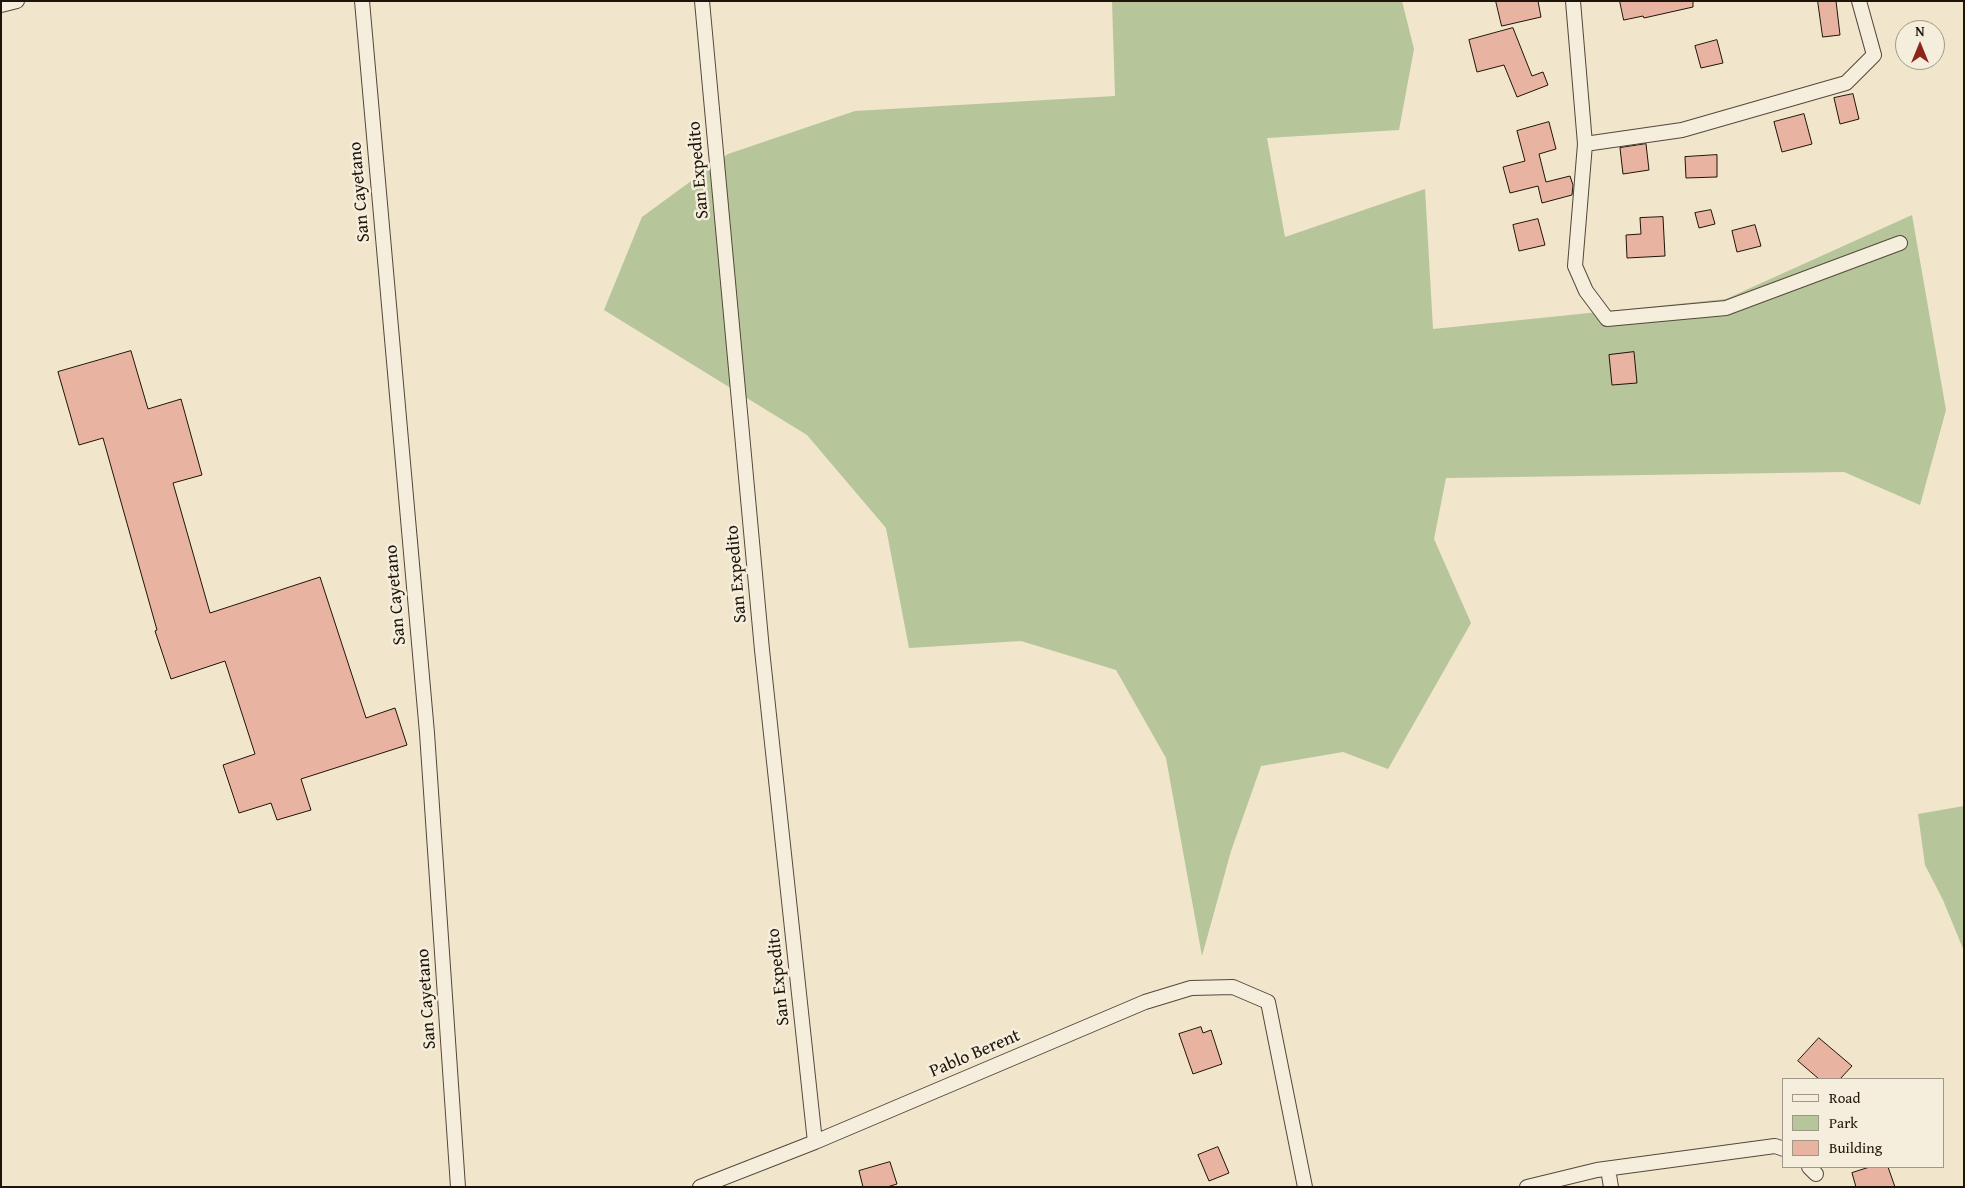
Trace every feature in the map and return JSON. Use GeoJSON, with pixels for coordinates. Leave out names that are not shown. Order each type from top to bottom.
{"type":"FeatureCollection","features":[{"type":"Feature","properties":{"kind":"street"},"geometry":{"type":"LineString","coordinates":[[1,5],[17,1]]}},
{"type":"Feature","properties":{"kind":"street","name":"San Cayetano"},"geometry":{"type":"LineString","coordinates":[[362,1],[427,734],[458,1187]]}},
{"type":"Feature","properties":{"kind":"street","name":"San Expedito"},"geometry":{"type":"LineString","coordinates":[[702,1],[762,640],[815,1142]]}},
{"type":"Feature","properties":{"kind":"street"},"geometry":{"type":"LineString","coordinates":[[1573,1],[1585,144],[1575,266],[1586,291],[1607,319],[1726,308],[1900,242]]}},
{"type":"Feature","properties":{"kind":"street"},"geometry":{"type":"LineString","coordinates":[[1585,144],[1682,130],[1846,83],[1874,55],[1859,1]]}},
{"type":"Feature","properties":{"kind":"street","name":"Pablo Berent"},"geometry":{"type":"LineString","coordinates":[[700,1187],[815,1142],[1146,1002],[1191,988],[1233,987],[1268,1002],[1305,1187]]}},
{"type":"Feature","properties":{"kind":"street"},"geometry":{"type":"LineString","coordinates":[[1527,1187],[1608,1169],[1775,1146],[1782,1148]]}},
{"type":"Feature","properties":{"kind":"street"},"geometry":{"type":"LineString","coordinates":[[1608,1169],[1611,1187]]}},
{"type":"Feature","properties":{"kind":"green space"},"geometry":{"type":"Polygon","coordinates":[[[1112,1],[1402,1],[1414,49],[1399,130],[1267,138],[1285,237],[1425,189],[1433,329],[1726,299],[1912,215],[1946,410],[1920,505],[1844,472],[1446,478],[1434,539],[1471,623],[1388,769],[1343,752],[1261,766],[1231,851],[1202,956],[1166,758],[1116,670],[1021,641],[909,648],[886,528],[807,435],[604,310],[642,217],[728,154],[855,111],[1115,96],[1112,1]]]}},
{"type":"Feature","properties":{"kind":"green space"},"geometry":{"type":"Polygon","coordinates":[[[1964,806],[1964,951],[1943,900],[1925,865],[1918,814],[1964,806]]]}},
{"type":"Feature","properties":{"kind":"building"},"geometry":{"type":"Polygon","coordinates":[[[1496,1],[1538,1],[1541,17],[1502,26],[1496,1]]]}},
{"type":"Feature","properties":{"kind":"building"},"geometry":{"type":"Polygon","coordinates":[[[1620,1],[1693,1],[1693,7],[1644,18],[1643,16],[1624,20],[1620,1]]]}},
{"type":"Feature","properties":{"kind":"building"},"geometry":{"type":"Polygon","coordinates":[[[1818,1],[1836,1],[1840,35],[1823,37],[1818,1]]]}},
{"type":"Feature","properties":{"kind":"building"},"geometry":{"type":"Polygon","coordinates":[[[1513,28],[1532,76],[1543,72],[1548,85],[1517,97],[1504,65],[1477,72],[1469,40],[1513,28]]]}},
{"type":"Feature","properties":{"kind":"building"},"geometry":{"type":"Polygon","coordinates":[[[1717,40],[1723,63],[1701,68],[1695,46],[1717,40]]]}},
{"type":"Feature","properties":{"kind":"building"},"geometry":{"type":"Polygon","coordinates":[[[1853,94],[1859,119],[1840,124],[1834,98],[1853,94]]]}},
{"type":"Feature","properties":{"kind":"building"},"geometry":{"type":"Polygon","coordinates":[[[1804,114],[1812,144],[1782,152],[1774,122],[1804,114]]]}},
{"type":"Feature","properties":{"kind":"building"},"geometry":{"type":"Polygon","coordinates":[[[1549,122],[1556,149],[1539,154],[1546,182],[1570,176],[1573,185],[1572,195],[1542,203],[1538,186],[1510,193],[1503,167],[1525,161],[1517,131],[1549,122]]]}},
{"type":"Feature","properties":{"kind":"building"},"geometry":{"type":"Polygon","coordinates":[[[1646,144],[1649,170],[1623,174],[1620,148],[1646,144]]]}},
{"type":"Feature","properties":{"kind":"building"},"geometry":{"type":"Polygon","coordinates":[[[1717,155],[1717,177],[1686,178],[1685,157],[1717,155]]]}},
{"type":"Feature","properties":{"kind":"building"},"geometry":{"type":"Polygon","coordinates":[[[1711,210],[1715,224],[1699,228],[1695,213],[1711,210]]]}},
{"type":"Feature","properties":{"kind":"building"},"geometry":{"type":"Polygon","coordinates":[[[1663,217],[1665,256],[1627,258],[1626,235],[1641,234],[1640,218],[1663,217]]]}},
{"type":"Feature","properties":{"kind":"building"},"geometry":{"type":"Polygon","coordinates":[[[1538,219],[1545,245],[1519,251],[1513,225],[1538,219]]]}},
{"type":"Feature","properties":{"kind":"building"},"geometry":{"type":"Polygon","coordinates":[[[1755,225],[1761,246],[1737,252],[1732,231],[1755,225]]]}},
{"type":"Feature","properties":{"kind":"building"},"geometry":{"type":"Polygon","coordinates":[[[131,351],[148,409],[181,399],[202,475],[173,483],[210,613],[320,577],[366,718],[395,708],[407,745],[301,779],[311,810],[277,820],[271,803],[239,813],[223,765],[255,754],[225,661],[171,679],[155,631],[157,630],[103,438],[79,445],[58,372],[131,351]]]}},
{"type":"Feature","properties":{"kind":"building"},"geometry":{"type":"Polygon","coordinates":[[[1634,352],[1637,383],[1612,385],[1609,355],[1634,352]]]}},
{"type":"Feature","properties":{"kind":"building"},"geometry":{"type":"Polygon","coordinates":[[[1201,1027],[1203,1033],[1211,1030],[1222,1064],[1193,1074],[1179,1034],[1201,1027]]]}},
{"type":"Feature","properties":{"kind":"building"},"geometry":{"type":"Polygon","coordinates":[[[1819,1038],[1852,1066],[1841,1078],[1818,1078],[1798,1061],[1819,1038]]]}},
{"type":"Feature","properties":{"kind":"building"},"geometry":{"type":"Polygon","coordinates":[[[1218,1147],[1229,1173],[1209,1181],[1198,1155],[1218,1147]]]}},
{"type":"Feature","properties":{"kind":"building"},"geometry":{"type":"Polygon","coordinates":[[[890,1162],[897,1184],[887,1187],[863,1187],[859,1171],[890,1162]]]}},
{"type":"Feature","properties":{"kind":"building"},"geometry":{"type":"Polygon","coordinates":[[[1867,1168],[1888,1168],[1895,1187],[1856,1187],[1852,1173],[1867,1168]]]}}]}
